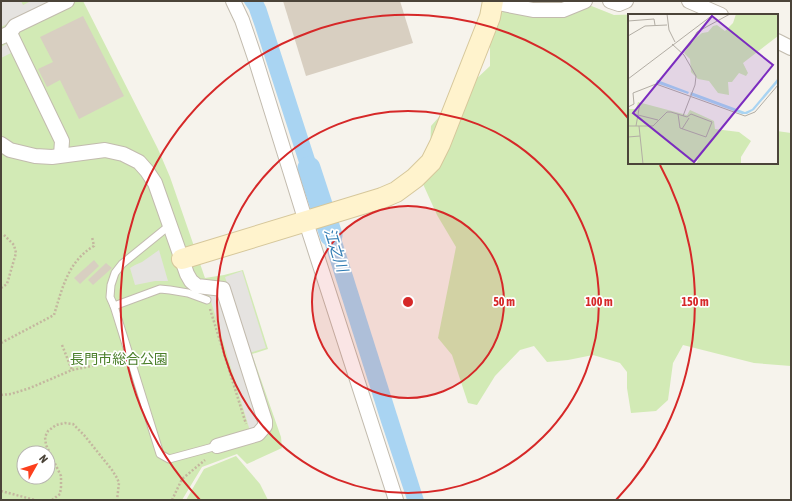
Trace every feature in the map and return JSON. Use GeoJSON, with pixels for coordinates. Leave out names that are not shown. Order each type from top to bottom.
{"type":"FeatureCollection","features":[{"type":"Feature","properties":{"kind":"street"},"geometry":{"type":"LineString","coordinates":[[61,155],[62,142],[5,35],[15,26],[67,1]]}},
{"type":"Feature","properties":{"kind":"street"},"geometry":{"type":"LineString","coordinates":[[232,1],[242,20],[256,61],[306,222],[396,500]]}},
{"type":"Feature","properties":{"kind":"street"},"geometry":{"type":"LineString","coordinates":[[182,259],[306,222],[382,198],[396,192],[415,178],[431,162],[443,137],[490,17],[493,1],[533,10],[563,10],[585,1]]}},
{"type":"Feature","properties":{"kind":"street"},"geometry":{"type":"LineString","coordinates":[[610,1],[619,4],[626,1]]}},
{"type":"Feature","properties":{"kind":"street"},"geometry":{"type":"LineString","coordinates":[[689,1],[719,14]]}},
{"type":"Feature","properties":{"kind":"street"},"geometry":{"type":"LineString","coordinates":[[778,42],[791,48]]}},
{"type":"Feature","properties":{"kind":"street"},"geometry":{"type":"LineString","coordinates":[[1,144],[10,150],[34,156],[52,157],[105,150],[123,154],[139,162],[147,171],[155,183],[187,274],[191,281],[197,286],[223,289],[265,420],[265,426],[258,434],[220,445]]}},
{"type":"Feature","properties":{"kind":"lane"},"geometry":{"type":"LineString","coordinates":[[170,224],[127,260],[115,273],[111,285],[110,297],[160,454],[169,459],[220,445]]}},
{"type":"Feature","properties":{"kind":"lane"},"geometry":{"type":"LineString","coordinates":[[114,306],[160,289],[188,293],[207,300]]}},
{"type":"Feature","properties":{"kind":"path"},"geometry":{"type":"LineString","coordinates":[[1,288],[7,284],[16,253],[14,245],[4,236]]}},
{"type":"Feature","properties":{"kind":"path"},"geometry":{"type":"LineString","coordinates":[[1,343],[54,315],[67,275],[71,267],[80,257],[88,249],[94,246],[92,237]]}},
{"type":"Feature","properties":{"kind":"path"},"geometry":{"type":"LineString","coordinates":[[207,300],[248,431]]}},
{"type":"Feature","properties":{"kind":"path"},"geometry":{"type":"LineString","coordinates":[[62,345],[72,370]]}},
{"type":"Feature","properties":{"kind":"path"},"geometry":{"type":"LineString","coordinates":[[1,395],[11,394],[30,388],[72,370],[123,360]]}},
{"type":"Feature","properties":{"kind":"path"},"geometry":{"type":"LineString","coordinates":[[52,500],[60,494],[60,476],[46,445],[45,437],[48,431],[56,425],[65,422],[73,424],[84,435],[112,470],[119,483],[117,500]]}},
{"type":"Feature","properties":{"kind":"path"},"geometry":{"type":"LineString","coordinates":[[172,500],[182,479],[220,445]]}},
{"type":"Feature","properties":{"kind":"path"},"geometry":{"type":"LineString","coordinates":[[1,492],[35,500]]}},
{"type":"Feature","properties":{"kind":"green space","name":"長門市総合公園"},"geometry":{"type":"Polygon","coordinates":[[[1,1],[83,1],[158,149],[170,177],[205,278],[243,270],[268,349],[252,354],[281,437],[282,448],[247,464],[237,454],[202,467],[182,500],[1,500],[1,1]]]}},
{"type":"Feature","properties":{"kind":"green space"},"geometry":{"type":"Polygon","coordinates":[[[524,1],[562,6],[589,5],[614,15],[628,15],[628,164],[778,164],[778,131],[791,133],[791,366],[754,363],[683,345],[673,363],[668,400],[656,411],[631,413],[627,388],[627,372],[620,363],[593,355],[547,362],[534,346],[520,350],[495,376],[477,405],[468,403],[452,355],[438,338],[456,247],[437,215],[423,184],[430,153],[431,126],[454,100],[490,66],[490,43],[499,14],[524,1]]]}},
{"type":"Feature","properties":{"kind":"green space"},"geometry":{"type":"Polygon","coordinates":[[[236,456],[260,484],[268,500],[186,500],[204,469],[236,456]]]}},
{"type":"Feature","properties":{"kind":"shaded area"},"geometry":{"type":"Polygon","coordinates":[[[1,1],[21,1],[23,5],[31,1],[54,1],[1,27],[1,1]]]}},
{"type":"Feature","properties":{"kind":"shaded area"},"geometry":{"type":"Polygon","coordinates":[[[8,43],[13,52],[1,58],[1,47],[8,43]]]}},
{"type":"Feature","properties":{"kind":"shaded area"},"geometry":{"type":"Polygon","coordinates":[[[159,250],[168,281],[155,281],[135,285],[130,268],[142,262],[159,250]]]}},
{"type":"Feature","properties":{"kind":"shaded area"},"geometry":{"type":"Polygon","coordinates":[[[242,271],[266,348],[249,353],[225,277],[242,271]]]}},
{"type":"Feature","properties":{"kind":"shaded area"},"geometry":{"type":"Polygon","coordinates":[[[209,295],[219,296],[259,419],[256,427],[250,431],[209,295]]]}},
{"type":"Feature","properties":{"kind":"water"},"geometry":{"type":"Polygon","coordinates":[[[243,1],[263,1],[266,7],[327,196],[311,200],[255,27],[249,10],[243,1]]]}},
{"type":"Feature","properties":{"kind":"water"},"geometry":{"type":"Polygon","coordinates":[[[330,203],[424,500],[407,500],[313,207],[330,203]]]}},
{"type":"Feature","properties":{"kind":"building"},"geometry":{"type":"Polygon","coordinates":[[[283,1],[400,1],[413,43],[306,76],[283,1]]]}},
{"type":"Feature","properties":{"kind":"building"},"geometry":{"type":"Polygon","coordinates":[[[83,16],[124,96],[79,119],[60,80],[47,87],[38,69],[53,62],[40,37],[83,16]]]}},
{"type":"Feature","properties":{"kind":"building"},"geometry":{"type":"Polygon","coordinates":[[[94,260],[99,266],[80,284],[74,278],[94,260]]]}},
{"type":"Feature","properties":{"kind":"building"},"geometry":{"type":"Polygon","coordinates":[[[106,263],[112,268],[93,285],[88,280],[106,263]]]}},
{"type":"Feature","properties":{"kind":"waterway","name":"江之川"},"geometry":{"type":"LineString","coordinates":[[309,168],[331,235]]}}]}
